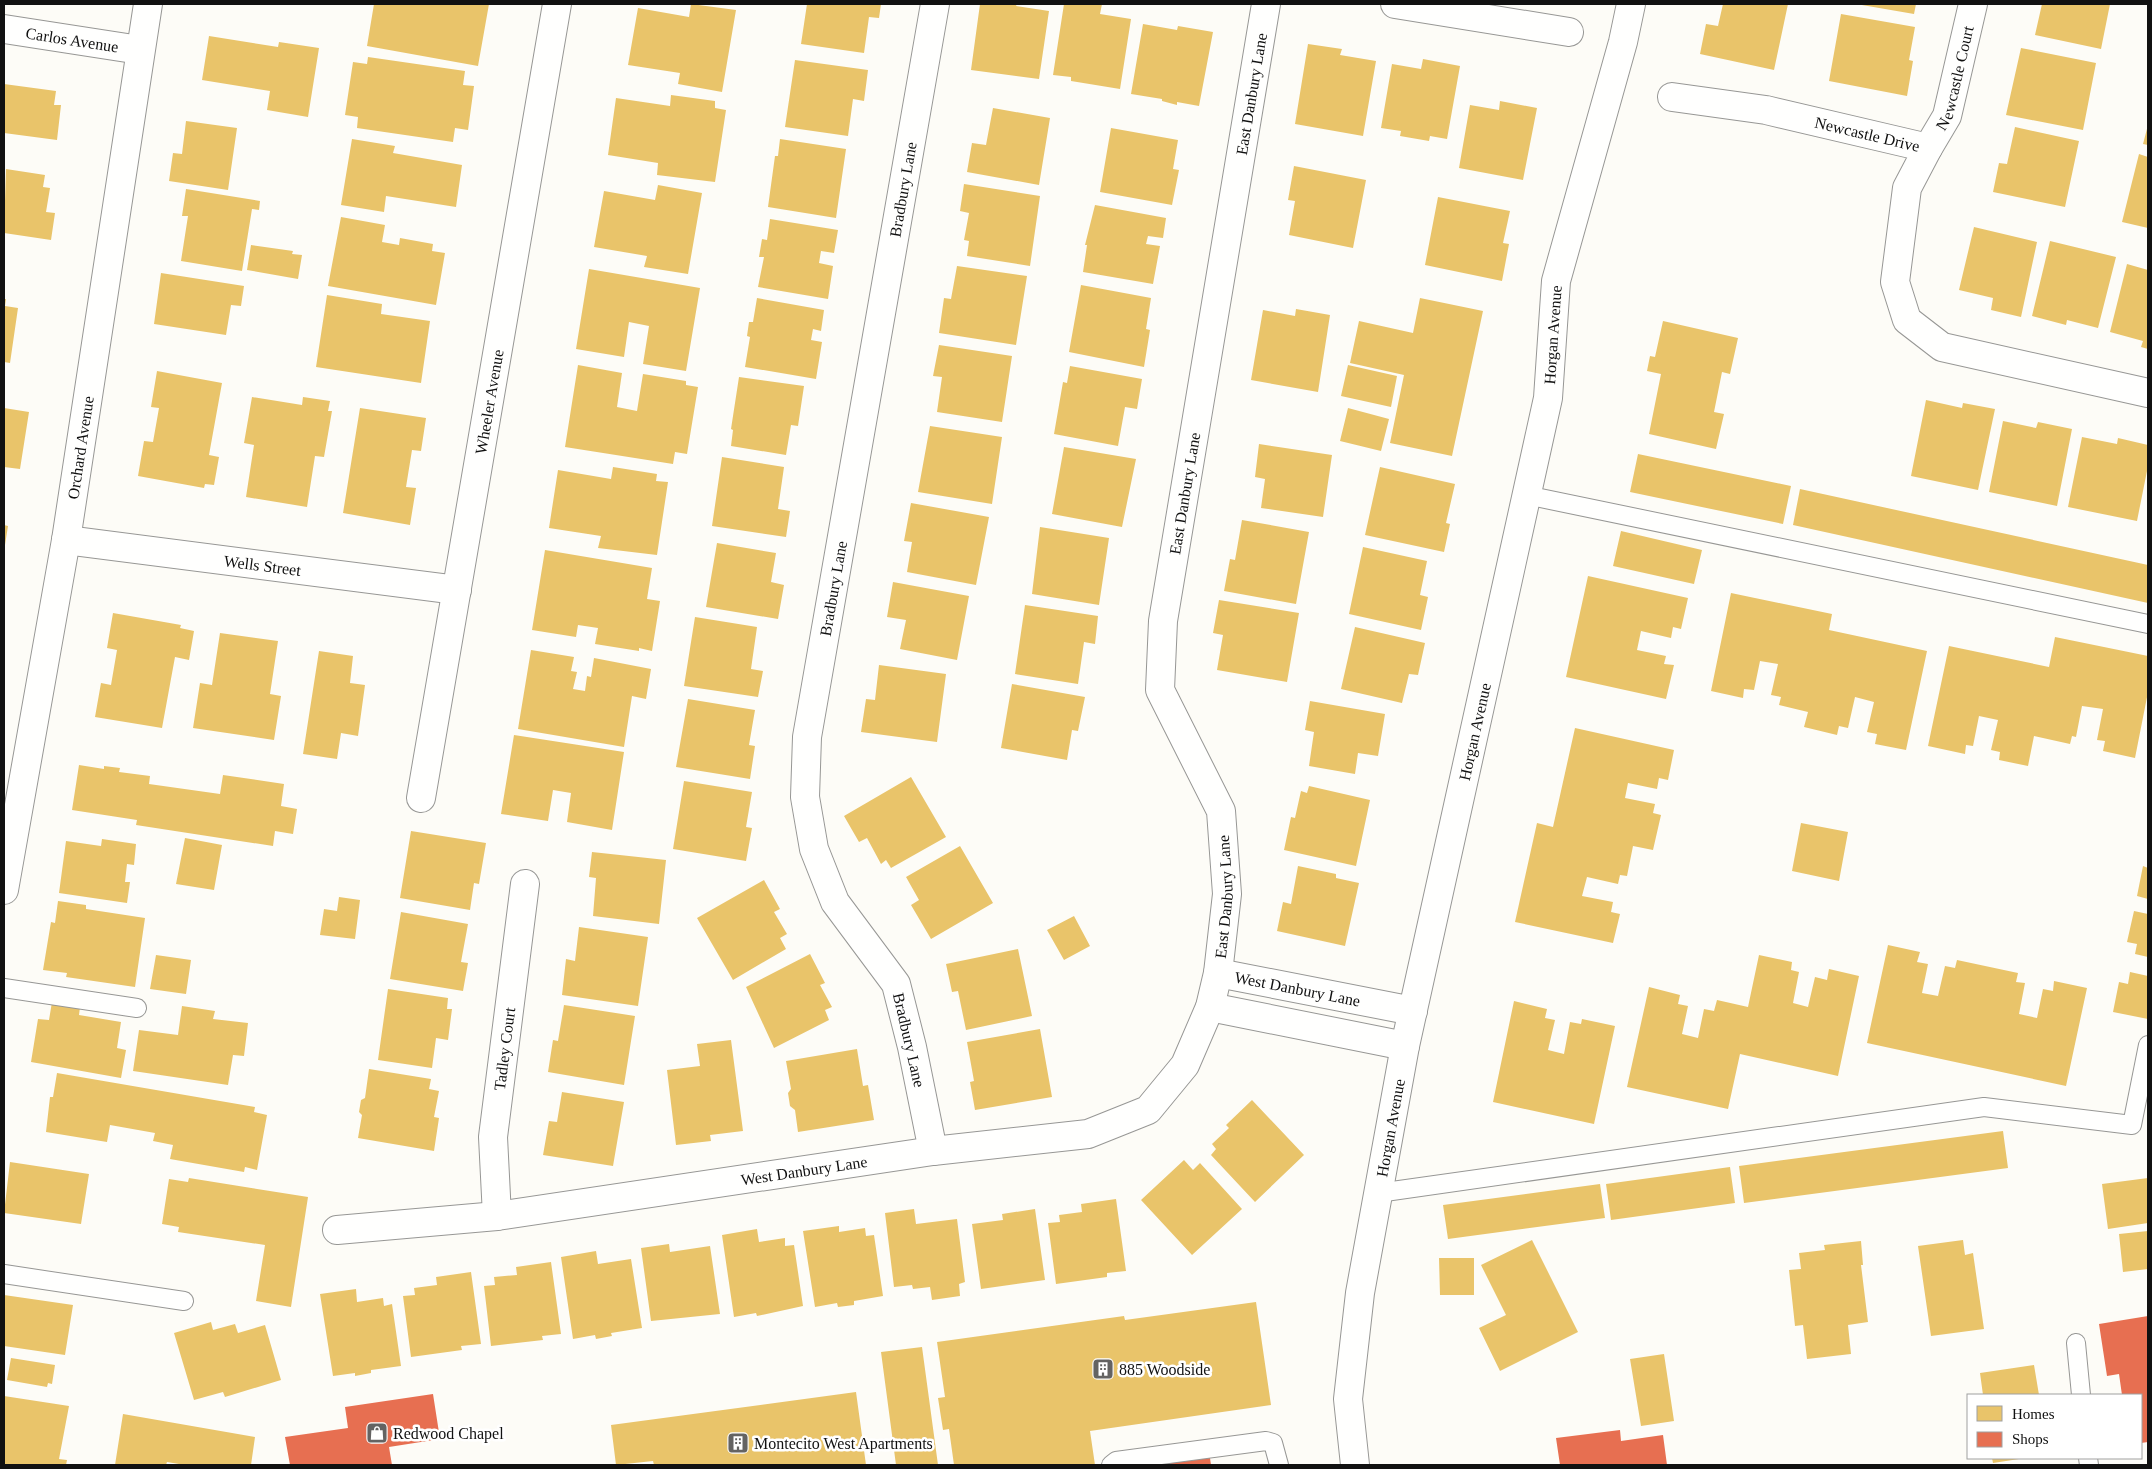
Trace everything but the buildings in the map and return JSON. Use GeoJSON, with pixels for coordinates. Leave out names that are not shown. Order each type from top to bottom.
{"type":"FeatureCollection","features":[{"type":"Feature","properties":{"kind":"street","name":"Orchard Avenue"},"geometry":{"type":"LineString","coordinates":[[4,890],[66,540],[148,4]]}},
{"type":"Feature","properties":{"kind":"street","name":"Wheeler Avenue"},"geometry":{"type":"LineString","coordinates":[[421,798],[557,4]]}},
{"type":"Feature","properties":{"kind":"street","name":"Bradbury Lane"},"geometry":{"type":"LineString","coordinates":[[934,1151],[912,1047],[896,984],[835,902],[814,849],[806,797],[807,737],[935,4]]}},
{"type":"Feature","properties":{"kind":"street","name":"East Danbury Lane"},"geometry":{"type":"LineString","coordinates":[[1218,972],[1226,894],[1221,811],[1160,690],[1163,621],[1266,4]]}},
{"type":"Feature","properties":{"kind":"street"},"geometry":{"type":"LineString","coordinates":[[1395,4],[1569,32]]}},
{"type":"Feature","properties":{"kind":"street","name":"Horgan Avenue"},"geometry":{"type":"LineString","coordinates":[[1355,1465],[1348,1399],[1360,1293],[1405,1046],[1548,398],[1556,281],[1623,42],[1631,4]]}},
{"type":"Feature","properties":{"kind":"street","name":"Newcastle Court"},"geometry":{"type":"LineString","coordinates":[[1928,148],[1947,116],[1973,4]]}},
{"type":"Feature","properties":{"kind":"street","name":"Carlos Avenue"},"geometry":{"type":"LineString","coordinates":[[4,29],[140,50]]}},
{"type":"Feature","properties":{"kind":"street","name":"Newcastle Drive"},"geometry":{"type":"LineString","coordinates":[[1672,97],[1766,110],[1928,148],[1907,188],[1895,282],[1907,320],[1942,347],[2148,393]]}},
{"type":"Feature","properties":{"kind":"street","name":"Wells Street"},"geometry":{"type":"LineString","coordinates":[[66,540],[457,590]]}},
{"type":"Feature","properties":{"kind":"street","name":"Tadley Court"},"geometry":{"type":"LineString","coordinates":[[497,1216],[493,1137],[525,884]]}},
{"type":"Feature","properties":{"kind":"street","name":"West Danbury Lane"},"geometry":{"type":"LineString","coordinates":[[337,1230],[497,1216],[934,1151],[1088,1134],[1148,1110],[1185,1065],[1210,1007],[1218,972],[1412,1011]]}},
{"type":"Feature","properties":{"kind":"street"},"geometry":{"type":"LineString","coordinates":[[1210,1007],[1405,1046]]}},
{"type":"Feature","properties":{"kind":"lane"},"geometry":{"type":"LineString","coordinates":[[1526,495],[2148,624]]}},
{"type":"Feature","properties":{"kind":"lane"},"geometry":{"type":"LineString","coordinates":[[4,988],[137,1008]]}},
{"type":"Feature","properties":{"kind":"lane"},"geometry":{"type":"LineString","coordinates":[[1378,1193],[1984,1107],[2132,1125],[2148,1044]]}},
{"type":"Feature","properties":{"kind":"lane"},"geometry":{"type":"LineString","coordinates":[[4,1274],[184,1302]]}},
{"type":"Feature","properties":{"kind":"lane"},"geometry":{"type":"LineString","coordinates":[[2076,1343],[2082,1394]]}},
{"type":"Feature","properties":{"kind":"lane"},"geometry":{"type":"LineString","coordinates":[[1110,1465],[1116,1461],[1266,1441],[1273,1443],[1279,1465]]}},
{"type":"Feature","properties":{"kind":"place","name":"885 Woodside"},"geometry":{"type":"Point","coordinates":[1103,1369]}},
{"type":"Feature","properties":{"kind":"place","name":"Redwood Chapel"},"geometry":{"type":"Point","coordinates":[377,1433]}},
{"type":"Feature","properties":{"kind":"place","name":"Montecito West Apartments"},"geometry":{"type":"Point","coordinates":[738,1443]}}]}
